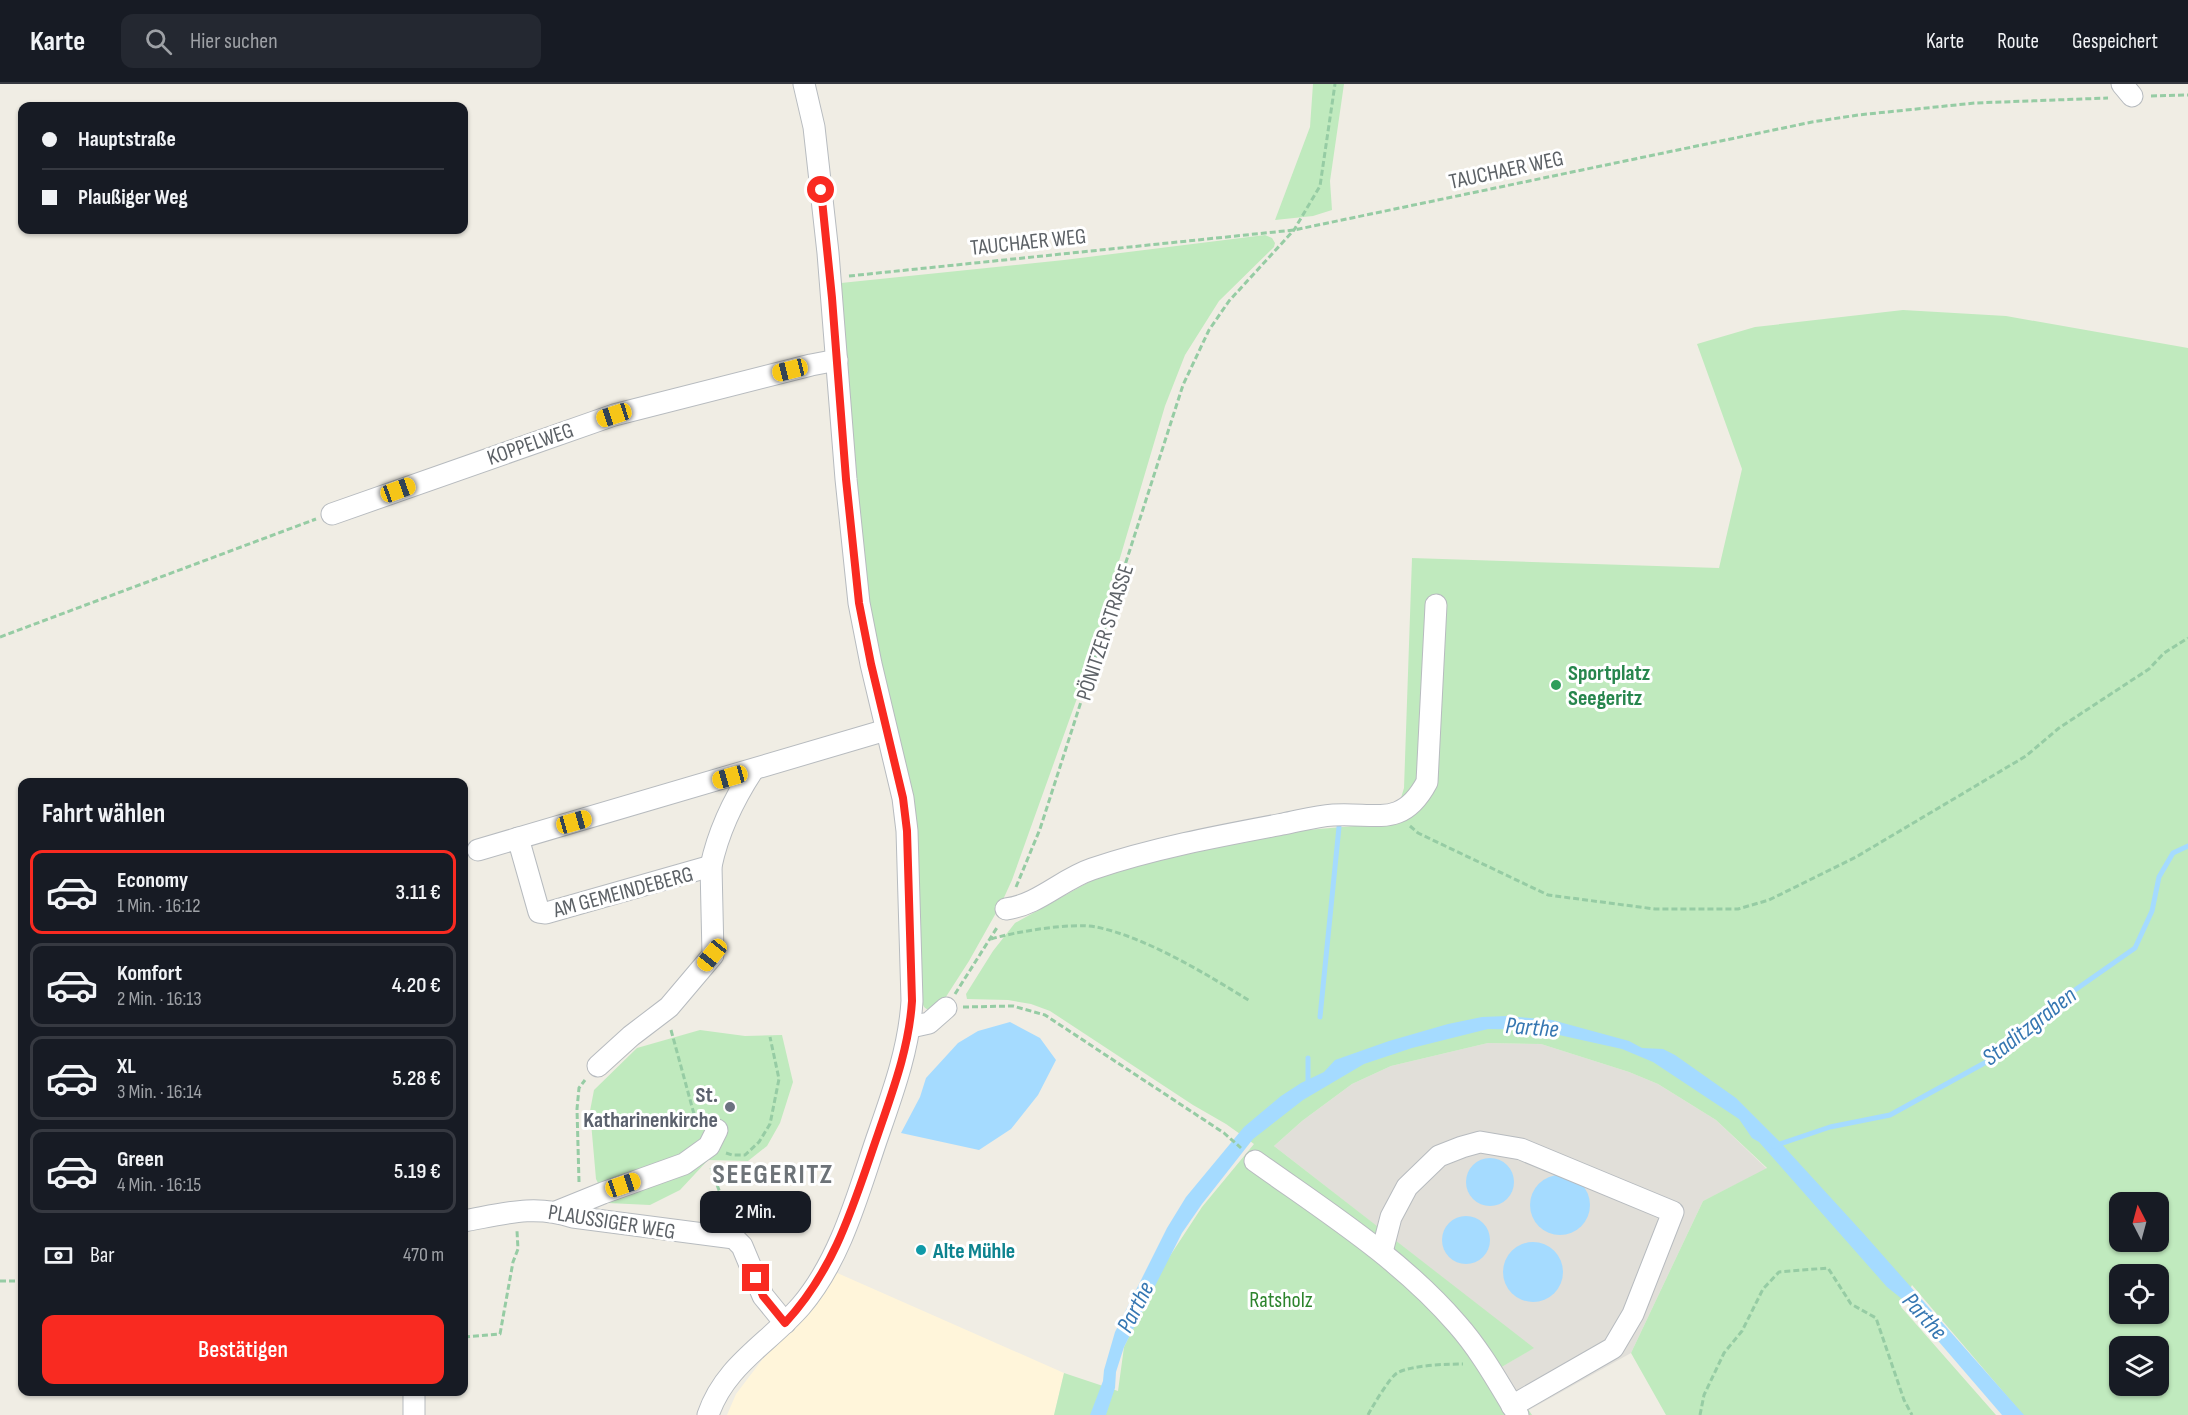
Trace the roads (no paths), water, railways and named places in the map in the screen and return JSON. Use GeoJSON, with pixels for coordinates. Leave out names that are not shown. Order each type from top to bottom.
{"type":"FeatureCollection","features":[{"type":"Feature","properties":{"kind":"street"},"geometry":{"type":"LineString","coordinates":[[708,1415],[711,1405],[732,1371],[785,1323],[802,1304],[832,1258],[844,1231],[904,1057],[911,1028],[907,831],[903,798],[859,603],[846,479],[830,277],[814,128],[804,84]]}},
{"type":"Feature","properties":{"kind":"street","name":"KOPPELWEG"},"geometry":{"type":"LineString","coordinates":[[332,514],[614,415],[837,360]]}},
{"type":"Feature","properties":{"kind":"street"},"geometry":{"type":"LineString","coordinates":[[1006,909],[1021,907],[1090,870],[1164,848],[1332,815],[1395,814],[1408,807],[1419,797],[1427,782],[1436,605]]}},
{"type":"Feature","properties":{"kind":"street"},"geometry":{"type":"LineString","coordinates":[[478,850],[886,730]]}},
{"type":"Feature","properties":{"kind":"street"},"geometry":{"type":"LineString","coordinates":[[597,1066],[630,1035],[669,1007],[712,955],[711,866],[738,794],[753,770]]}},
{"type":"Feature","properties":{"kind":"street","name":"AM GEMEINDEBERG"},"geometry":{"type":"LineString","coordinates":[[518,838],[539,912],[546,913],[711,866]]}},
{"type":"Feature","properties":{"kind":"street"},"geometry":{"type":"LineString","coordinates":[[911,1028],[929,1023],[946,1008]]}},
{"type":"Feature","properties":{"kind":"street"},"geometry":{"type":"LineString","coordinates":[[1255,1161],[1382,1252],[1420,1285],[1458,1324],[1488,1364],[1515,1410],[1614,1348],[1633,1314],[1673,1212],[1521,1149],[1480,1142],[1439,1156],[1407,1187],[1391,1217],[1382,1252]]}},
{"type":"Feature","properties":{"kind":"street"},"geometry":{"type":"LineString","coordinates":[[556,1212],[684,1164],[711,1145]]}},
{"type":"Feature","properties":{"kind":"street","name":"PLAUSSIGER WEG"},"geometry":{"type":"LineString","coordinates":[[468,1220],[533,1209],[573,1217],[734,1238],[742,1246],[763,1296],[785,1323]]}},
{"type":"Feature","properties":{"kind":"street"},"geometry":{"type":"LineString","coordinates":[[414,1396],[414,1415]]}},
{"type":"Feature","properties":{"kind":"water","name":"Parthe"},"geometry":{"type":"Polygon","coordinates":[[[1507,1016],[1552,1020],[1629,1041],[1642,1048],[1663,1049],[1736,1098],[1864,1234],[2024,1415],[2002,1415],[1921,1321],[1912,1307],[1887,1287],[1759,1142],[1752,1138],[1739,1119],[1653,1062],[1622,1049],[1532,1030],[1488,1029],[1412,1048],[1364,1064],[1303,1100],[1253,1139],[1182,1233],[1124,1347],[1106,1415],[1090,1415],[1103,1381],[1115,1332],[1167,1228],[1186,1197],[1244,1127],[1281,1096],[1324,1072],[1335,1060],[1448,1024],[1482,1017],[1507,1016]]]}},
{"type":"Feature","properties":{"kind":"water"},"geometry":{"type":"Polygon","coordinates":[[[1010,1022],[1040,1038],[1056,1060],[1038,1095],[1011,1129],[979,1150],[901,1133],[920,1097],[926,1078],[958,1043],[978,1031],[1010,1022]]]}},
{"type":"Feature","properties":{"kind":"water"},"geometry":{"type":"Polygon","coordinates":[[[1485,1158],[1495,1158],[1507,1165],[1514,1177],[1514,1187],[1507,1199],[1495,1206],[1485,1206],[1470,1195],[1466,1187],[1466,1177],[1477,1162],[1485,1158]]]}},
{"type":"Feature","properties":{"kind":"water"},"geometry":{"type":"Polygon","coordinates":[[[1560,1175],[1577,1180],[1585,1188],[1590,1205],[1585,1222],[1577,1230],[1560,1235],[1543,1230],[1535,1222],[1530,1205],[1535,1188],[1543,1180],[1560,1175]]]}},
{"type":"Feature","properties":{"kind":"water"},"geometry":{"type":"Polygon","coordinates":[[[1461,1216],[1471,1216],[1483,1223],[1490,1235],[1490,1245],[1483,1257],[1471,1264],[1461,1264],[1446,1253],[1442,1245],[1442,1235],[1453,1220],[1461,1216]]]}},
{"type":"Feature","properties":{"kind":"water"},"geometry":{"type":"Polygon","coordinates":[[[1533,1242],[1550,1247],[1558,1255],[1563,1272],[1558,1289],[1550,1297],[1533,1302],[1516,1297],[1508,1289],[1503,1272],[1508,1255],[1516,1247],[1533,1242]]]}},
{"type":"Feature","properties":{"kind":"waterway"},"geometry":{"type":"LineString","coordinates":[[1320,1017],[1339,827]]}},
{"type":"Feature","properties":{"kind":"waterway","name":"Staditzgraben"},"geometry":{"type":"LineString","coordinates":[[1774,1146],[1830,1127],[1890,1115],[1999,1055],[2055,1004],[2135,948],[2152,911],[2159,877],[2173,853],[2188,846]]}},
{"type":"Feature","properties":{"kind":"waterway"},"geometry":{"type":"LineString","coordinates":[[1308,1058],[1308,1086]]}},
{"type":"Feature","properties":{"kind":"place","name":"Sportplatz Seegeritz"},"geometry":{"type":"Point","coordinates":[1556,685]}},
{"type":"Feature","properties":{"kind":"place","name":"St. Katharinenkirche"},"geometry":{"type":"Point","coordinates":[730,1107]}},
{"type":"Feature","properties":{"kind":"place","name":"Alte Mühle"},"geometry":{"type":"Point","coordinates":[921,1250]}},
{"type":"Feature","properties":{"kind":"district","name":"SEEGERITZ"},"geometry":{"type":"Point","coordinates":[773,1173]}},
{"type":"Feature","properties":{"kind":"park label","name":"Ratsholz"},"geometry":{"type":"Point","coordinates":[1281,1299]}}]}
